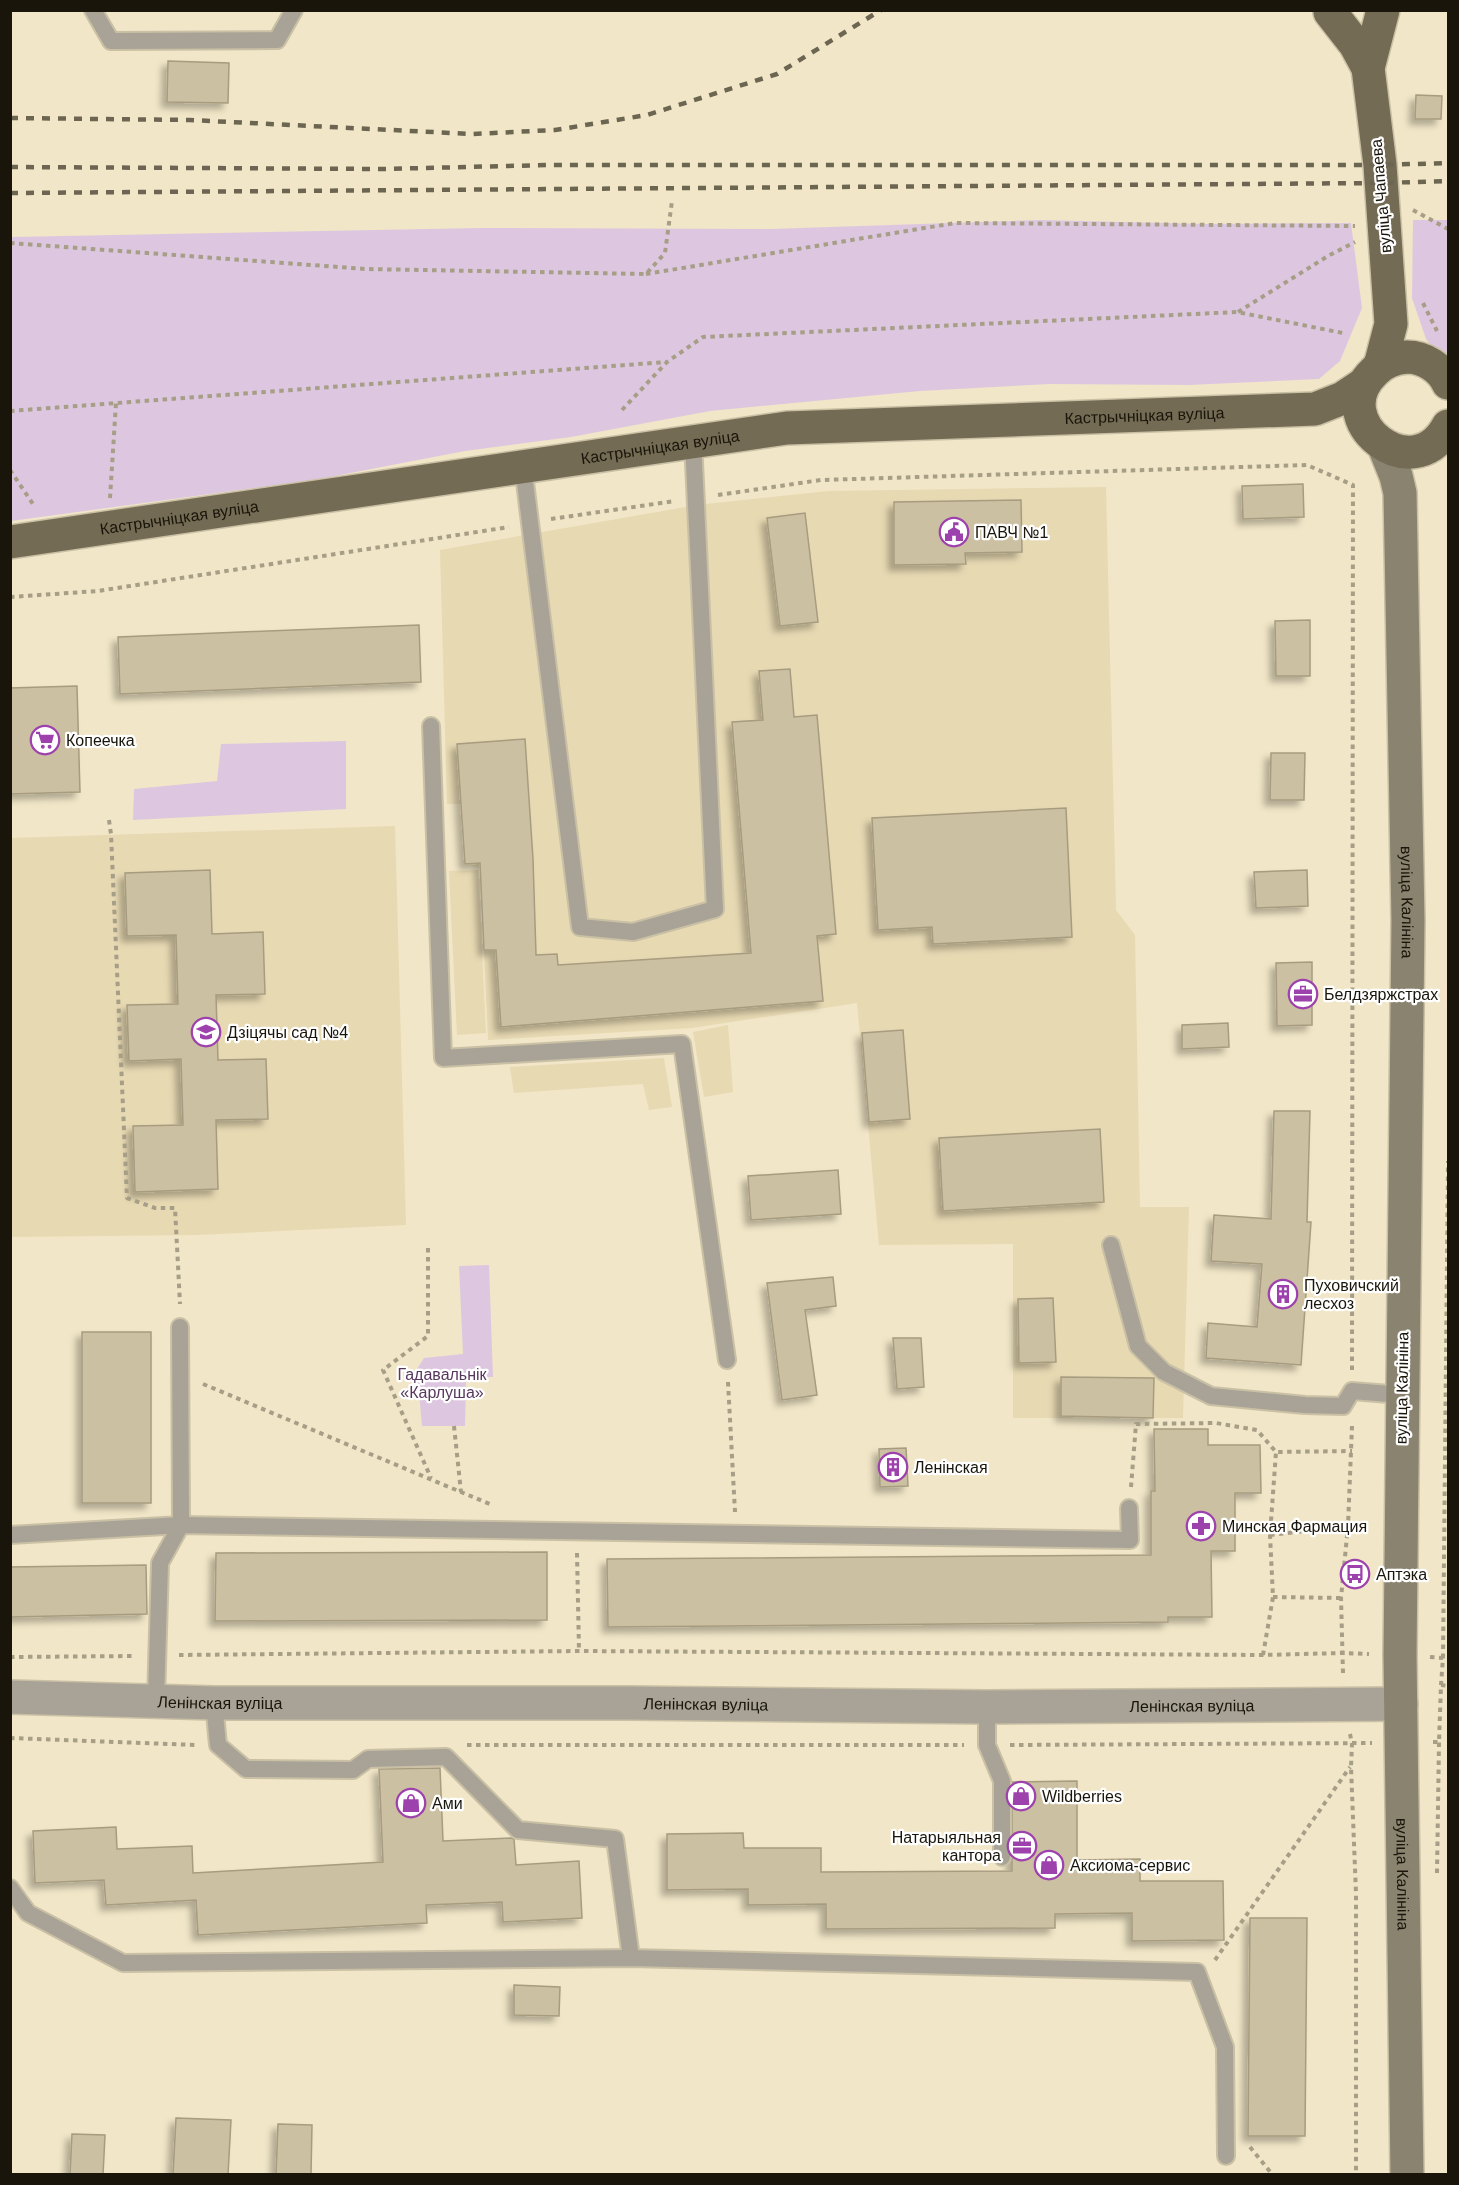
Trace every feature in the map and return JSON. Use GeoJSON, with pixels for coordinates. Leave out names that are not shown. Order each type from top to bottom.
{"type":"FeatureCollection","features":[{"type":"Feature","properties":{"kind":"main road"},"geometry":{"type":"LineString","coordinates":[[1328,11],[1351,17],[1362,16],[1375,10]]}},
{"type":"Feature","properties":{"kind":"main road","name":"вуліца Чапаева"},"geometry":{"type":"LineString","coordinates":[[1377,441],[1363,422],[1359,406],[1391,324],[1380,165],[1368,68],[1383,10]]}},
{"type":"Feature","properties":{"kind":"main road","name":"вуліца Чапаева"},"geometry":{"type":"LineString","coordinates":[[1328,11],[1354,44],[1368,68]]}},
{"type":"Feature","properties":{"kind":"main road"},"geometry":{"type":"LineString","coordinates":[[1391,324],[1411,352],[1435,366],[1449,382]]}},
{"type":"Feature","properties":{"kind":"main road","name":"Кастрычніцкая вуліца"},"geometry":{"type":"LineString","coordinates":[[10,542],[787,428],[1315,409],[1343,398],[1394,359],[1408,357],[1422,360]]}},
{"type":"Feature","properties":{"kind":"main road","name":"Кастрычніцкая вуліца"},"geometry":{"type":"LineString","coordinates":[[1315,409],[1348,422],[1399,452],[1415,452],[1440,436]]}},
{"type":"Feature","properties":{"kind":"main road","name":"вуліца Калініна"},"geometry":{"type":"LineString","coordinates":[[1400,493],[1413,465],[1440,436]]}},
{"type":"Feature","properties":{"kind":"main road","name":"вуліца Калініна"},"geometry":{"type":"LineString","coordinates":[[1377,441],[1396,476],[1400,493],[1408,920],[1401,1704],[1407,2175]]}},
{"type":"Feature","properties":{"kind":"street","name":"Ленінская вуліца"},"geometry":{"type":"LineString","coordinates":[[10,1697],[214,1703],[629,1703],[987,1707],[1401,1704]]}},
{"type":"Feature","properties":{"kind":"lane"},"geometry":{"type":"LineString","coordinates":[[93,10],[111,41],[123,41],[276,40],[294,10]]}},
{"type":"Feature","properties":{"kind":"lane"},"geometry":{"type":"LineString","coordinates":[[523,466],[580,927],[633,932],[716,909],[693,441]]}},
{"type":"Feature","properties":{"kind":"lane"},"geometry":{"type":"LineString","coordinates":[[431,726],[443,1058],[682,1044],[727,1360]]}},
{"type":"Feature","properties":{"kind":"lane"},"geometry":{"type":"LineString","coordinates":[[1111,1245],[1138,1346],[1164,1372],[1211,1396],[1305,1405],[1343,1406],[1353,1391],[1402,1395]]}},
{"type":"Feature","properties":{"kind":"lane"},"geometry":{"type":"LineString","coordinates":[[156,1700],[160,1563],[181,1525],[180,1327]]}},
{"type":"Feature","properties":{"kind":"lane"},"geometry":{"type":"LineString","coordinates":[[10,1535],[181,1525],[1130,1540],[1129,1508]]}},
{"type":"Feature","properties":{"kind":"lane"},"geometry":{"type":"LineString","coordinates":[[214,1703],[218,1745],[246,1769],[353,1770],[368,1759],[446,1757],[518,1830],[615,1839],[631,1958]]}},
{"type":"Feature","properties":{"kind":"lane"},"geometry":{"type":"LineString","coordinates":[[987,1707],[987,1745],[1002,1780],[1002,1857]]}},
{"type":"Feature","properties":{"kind":"lane"},"geometry":{"type":"LineString","coordinates":[[10,1888],[28,1913],[123,1964],[631,1958],[1197,1972],[1225,2047],[1226,2156]]}},
{"type":"Feature","properties":{"kind":"path"},"geometry":{"type":"LineString","coordinates":[[646,274],[665,253],[672,201]]}},
{"type":"Feature","properties":{"kind":"path"},"geometry":{"type":"LineString","coordinates":[[1237,312],[1328,256],[1411,209],[1449,229]]}},
{"type":"Feature","properties":{"kind":"path"},"geometry":{"type":"LineString","coordinates":[[10,243],[366,269],[646,274],[955,223],[1384,226]]}},
{"type":"Feature","properties":{"kind":"path"},"geometry":{"type":"LineString","coordinates":[[622,411],[667,362],[703,336],[1237,312],[1343,333]]}},
{"type":"Feature","properties":{"kind":"path"},"geometry":{"type":"LineString","coordinates":[[10,411],[667,362]]}},
{"type":"Feature","properties":{"kind":"path"},"geometry":{"type":"LineString","coordinates":[[109,507],[116,403]]}},
{"type":"Feature","properties":{"kind":"path"},"geometry":{"type":"LineString","coordinates":[[10,470],[33,504]]}},
{"type":"Feature","properties":{"kind":"path"},"geometry":{"type":"LineString","coordinates":[[1353,485],[1353,1391],[1348,1526],[1341,1598],[1344,1705],[1352,1744],[1356,1894],[1356,2175]]}},
{"type":"Feature","properties":{"kind":"path"},"geometry":{"type":"LineString","coordinates":[[109,820],[127,1198],[155,1208],[175,1208],[180,1327]]}},
{"type":"Feature","properties":{"kind":"path"},"geometry":{"type":"LineString","coordinates":[[1443,1658],[1449,1161]]}},
{"type":"Feature","properties":{"kind":"path"},"geometry":{"type":"LineString","coordinates":[[428,1248],[428,1336],[383,1370],[431,1480]]}},
{"type":"Feature","properties":{"kind":"path"},"geometry":{"type":"LineString","coordinates":[[727,1360],[735,1534]]}},
{"type":"Feature","properties":{"kind":"path"},"geometry":{"type":"LineString","coordinates":[[180,1374],[502,1510]]}},
{"type":"Feature","properties":{"kind":"path"},"geometry":{"type":"LineString","coordinates":[[1129,1508],[1136,1424],[1215,1424],[1257,1430],[1276,1452],[1270,1535],[1273,1597],[1263,1656]]}},
{"type":"Feature","properties":{"kind":"path"},"geometry":{"type":"LineString","coordinates":[[453,1426],[461,1492]]}},
{"type":"Feature","properties":{"kind":"path"},"geometry":{"type":"LineString","coordinates":[[1276,1452],[1352,1451]]}},
{"type":"Feature","properties":{"kind":"path"},"geometry":{"type":"LineString","coordinates":[[1270,1535],[1348,1526]]}},
{"type":"Feature","properties":{"kind":"path"},"geometry":{"type":"LineString","coordinates":[[576,1532],[579,1651]]}},
{"type":"Feature","properties":{"kind":"path"},"geometry":{"type":"LineString","coordinates":[[1273,1597],[1341,1598]]}},
{"type":"Feature","properties":{"kind":"path"},"geometry":{"type":"LineString","coordinates":[[10,1657],[579,1651],[1263,1656],[1342,1653]]}},
{"type":"Feature","properties":{"kind":"path"},"geometry":{"type":"LineString","coordinates":[[10,1738],[218,1745]]}},
{"type":"Feature","properties":{"kind":"path"},"geometry":{"type":"LineString","coordinates":[[466,1745],[1352,1744],[1401,1742]]}},
{"type":"Feature","properties":{"kind":"path"},"geometry":{"type":"LineString","coordinates":[[1197,1972],[1214,1962],[1351,1767]]}},
{"type":"Feature","properties":{"kind":"shaded area"},"geometry":{"type":"Polygon","coordinates":[[[1106,487],[1116,910],[1135,935],[1140,1207],[1189,1207],[1183,1418],[1013,1418],[1013,1244],[879,1245],[857,1003],[692,1028],[488,1040],[480,868],[465,864],[461,804],[447,804],[440,550],[697,505],[828,491],[1106,487]]]}},
{"type":"Feature","properties":{"kind":"shaded area","name":"Дзіцячы сад №4"},"geometry":{"type":"Polygon","coordinates":[[[395,826],[406,1225],[197,1235],[11,1237],[10,838],[395,826]]]}},
{"type":"Feature","properties":{"kind":"shaded area"},"geometry":{"type":"Polygon","coordinates":[[[478,870],[486,1033],[457,1035],[449,871],[478,870]]]}},
{"type":"Feature","properties":{"kind":"shaded area"},"geometry":{"type":"Polygon","coordinates":[[[728,1025],[733,1092],[704,1097],[693,1032],[728,1025]]]}},
{"type":"Feature","properties":{"kind":"shaded area"},"geometry":{"type":"Polygon","coordinates":[[[664,1058],[672,1107],[649,1110],[643,1084],[514,1093],[510,1067],[664,1058]]]}},
{"type":"Feature","properties":{"kind":"green space"},"geometry":{"type":"Polygon","coordinates":[[[1041,220],[1205,224],[1351,223],[1362,308],[1340,361],[1319,379],[1188,385],[1050,384],[920,391],[710,411],[571,437],[465,451],[314,480],[11,521],[11,237],[481,228],[771,229],[1041,220]]]}},
{"type":"Feature","properties":{"kind":"green space"},"geometry":{"type":"Polygon","coordinates":[[[1413,220],[1448,220],[1448,366],[1426,339],[1412,298],[1413,220]]]}},
{"type":"Feature","properties":{"kind":"green space"},"geometry":{"type":"Polygon","coordinates":[[[346,741],[346,809],[133,820],[134,789],[217,781],[221,744],[346,741]]]}},
{"type":"Feature","properties":{"kind":"green space","name":"Гадавальнік «Карлуша»"},"geometry":{"type":"Polygon","coordinates":[[[489,1265],[493,1377],[466,1377],[465,1426],[422,1426],[417,1369],[424,1358],[463,1354],[459,1266],[489,1265]]]}},
{"type":"Feature","properties":{"kind":"building"},"geometry":{"type":"Polygon","coordinates":[[[168,61],[229,63],[228,103],[167,102],[168,61]]]}},
{"type":"Feature","properties":{"kind":"building"},"geometry":{"type":"Polygon","coordinates":[[[1416,95],[1442,96],[1441,119],[1415,119],[1416,95]]]}},
{"type":"Feature","properties":{"kind":"building"},"geometry":{"type":"Polygon","coordinates":[[[1303,484],[1304,517],[1243,519],[1242,486],[1303,484]]]}},
{"type":"Feature","properties":{"kind":"building"},"geometry":{"type":"Polygon","coordinates":[[[1021,500],[1022,552],[965,553],[966,564],[894,565],[894,502],[1021,500]]]}},
{"type":"Feature","properties":{"kind":"building"},"geometry":{"type":"Polygon","coordinates":[[[805,513],[818,622],[780,626],[767,518],[805,513]]]}},
{"type":"Feature","properties":{"kind":"building"},"geometry":{"type":"Polygon","coordinates":[[[1310,620],[1310,676],[1276,676],[1275,621],[1310,620]]]}},
{"type":"Feature","properties":{"kind":"building"},"geometry":{"type":"Polygon","coordinates":[[[419,625],[421,682],[120,694],[118,637],[419,625]]]}},
{"type":"Feature","properties":{"kind":"building"},"geometry":{"type":"Polygon","coordinates":[[[790,669],[794,717],[817,715],[836,934],[817,936],[823,1001],[501,1027],[496,950],[484,950],[480,863],[465,864],[457,744],[525,739],[533,859],[536,955],[557,954],[558,965],[751,953],[732,722],[763,720],[759,671],[790,669]]]}},
{"type":"Feature","properties":{"kind":"building","name":"Копеечка"},"geometry":{"type":"Polygon","coordinates":[[[77,686],[80,792],[10,794],[10,688],[77,686]]]}},
{"type":"Feature","properties":{"kind":"building"},"geometry":{"type":"Polygon","coordinates":[[[1271,753],[1305,753],[1304,800],[1270,800],[1271,753]]]}},
{"type":"Feature","properties":{"kind":"building"},"geometry":{"type":"Polygon","coordinates":[[[1066,808],[1072,937],[933,944],[932,927],[878,930],[872,818],[1066,808]]]}},
{"type":"Feature","properties":{"kind":"building"},"geometry":{"type":"Polygon","coordinates":[[[210,870],[212,934],[263,932],[265,994],[216,995],[218,1060],[266,1059],[268,1119],[216,1120],[218,1189],[135,1192],[133,1126],[183,1125],[181,1059],[129,1061],[127,1005],[178,1004],[176,935],[127,936],[125,873],[210,870]]]}},
{"type":"Feature","properties":{"kind":"building"},"geometry":{"type":"Polygon","coordinates":[[[1307,870],[1308,906],[1256,908],[1254,872],[1307,870]]]}},
{"type":"Feature","properties":{"kind":"building"},"geometry":{"type":"Polygon","coordinates":[[[1312,962],[1312,1025],[1277,1026],[1276,963],[1312,962]]]}},
{"type":"Feature","properties":{"kind":"building"},"geometry":{"type":"Polygon","coordinates":[[[1228,1023],[1229,1047],[1182,1049],[1182,1025],[1228,1023]]]}},
{"type":"Feature","properties":{"kind":"building"},"geometry":{"type":"Polygon","coordinates":[[[903,1030],[910,1119],[869,1122],[862,1033],[903,1030]]]}},
{"type":"Feature","properties":{"kind":"building","name":"Пуховичский лесхоз"},"geometry":{"type":"Polygon","coordinates":[[[1274,1111],[1310,1111],[1307,1222],[1311,1222],[1301,1365],[1206,1358],[1208,1323],[1257,1327],[1262,1264],[1211,1261],[1214,1215],[1271,1219],[1274,1111]]]}},
{"type":"Feature","properties":{"kind":"building"},"geometry":{"type":"Polygon","coordinates":[[[1100,1129],[1104,1202],[943,1211],[939,1138],[1100,1129]]]}},
{"type":"Feature","properties":{"kind":"building"},"geometry":{"type":"Polygon","coordinates":[[[838,1170],[841,1214],[751,1220],[748,1176],[838,1170]]]}},
{"type":"Feature","properties":{"kind":"building"},"geometry":{"type":"Polygon","coordinates":[[[833,1277],[836,1306],[805,1310],[817,1395],[782,1400],[767,1283],[833,1277]]]}},
{"type":"Feature","properties":{"kind":"building"},"geometry":{"type":"Polygon","coordinates":[[[1053,1298],[1056,1362],[1019,1363],[1018,1299],[1053,1298]]]}},
{"type":"Feature","properties":{"kind":"building"},"geometry":{"type":"Polygon","coordinates":[[[82,1332],[151,1332],[151,1503],[82,1503],[82,1332]]]}},
{"type":"Feature","properties":{"kind":"building"},"geometry":{"type":"Polygon","coordinates":[[[893,1338],[921,1338],[924,1387],[897,1389],[893,1338]]]}},
{"type":"Feature","properties":{"kind":"building"},"geometry":{"type":"Polygon","coordinates":[[[1061,1377],[1154,1378],[1153,1418],[1061,1416],[1061,1377]]]}},
{"type":"Feature","properties":{"kind":"building"},"geometry":{"type":"Polygon","coordinates":[[[1154,1429],[1208,1429],[1208,1445],[1260,1445],[1261,1493],[1235,1493],[1235,1551],[1211,1551],[1212,1617],[1168,1617],[1168,1622],[608,1627],[607,1559],[1151,1555],[1151,1491],[1155,1491],[1154,1429]]]}},
{"type":"Feature","properties":{"kind":"building","name":"Ленінская"},"geometry":{"type":"Polygon","coordinates":[[[906,1448],[908,1486],[880,1487],[879,1449],[906,1448]]]}},
{"type":"Feature","properties":{"kind":"building"},"geometry":{"type":"Polygon","coordinates":[[[547,1552],[547,1620],[215,1621],[216,1553],[547,1552]]]}},
{"type":"Feature","properties":{"kind":"building"},"geometry":{"type":"Polygon","coordinates":[[[146,1565],[147,1614],[10,1617],[10,1567],[146,1565]]]}},
{"type":"Feature","properties":{"kind":"building"},"geometry":{"type":"Polygon","coordinates":[[[440,1768],[443,1841],[511,1838],[514,1839],[516,1865],[579,1861],[582,1918],[503,1922],[502,1902],[426,1905],[427,1923],[198,1935],[196,1900],[106,1905],[104,1880],[35,1883],[33,1831],[116,1827],[117,1849],[192,1846],[193,1873],[383,1862],[379,1769],[440,1768]]]}},
{"type":"Feature","properties":{"kind":"building"},"geometry":{"type":"Polygon","coordinates":[[[1077,1781],[1077,1860],[1140,1859],[1140,1881],[1223,1881],[1224,1940],[1132,1941],[1132,1913],[1055,1914],[1055,1928],[826,1929],[826,1904],[748,1905],[748,1889],[667,1890],[667,1834],[743,1833],[744,1848],[821,1848],[821,1872],[1012,1871],[1012,1782],[1077,1781]]]}},
{"type":"Feature","properties":{"kind":"building"},"geometry":{"type":"Polygon","coordinates":[[[1250,1918],[1307,1918],[1305,2136],[1248,2136],[1250,1918]]]}},
{"type":"Feature","properties":{"kind":"building"},"geometry":{"type":"Polygon","coordinates":[[[514,1985],[560,1987],[559,2016],[514,2015],[514,1985]]]}},
{"type":"Feature","properties":{"kind":"building"},"geometry":{"type":"Polygon","coordinates":[[[176,2118],[231,2120],[228,2175],[173,2175],[176,2118]]]}},
{"type":"Feature","properties":{"kind":"building"},"geometry":{"type":"Polygon","coordinates":[[[278,2124],[312,2125],[311,2175],[276,2175],[278,2124]]]}},
{"type":"Feature","properties":{"kind":"building"},"geometry":{"type":"Polygon","coordinates":[[[72,2134],[105,2135],[103,2175],[70,2175],[72,2134]]]}},
{"type":"Feature","properties":{"kind":"railway"},"geometry":{"type":"LineString","coordinates":[[10,118],[190,120],[472,134],[555,130],[647,115],[777,74],[881,10]]}},
{"type":"Feature","properties":{"kind":"railway"},"geometry":{"type":"LineString","coordinates":[[10,167],[381,169],[551,165],[1380,165],[1448,163]]}},
{"type":"Feature","properties":{"kind":"railway"},"geometry":{"type":"LineString","coordinates":[[10,193],[1448,181]]}},
{"type":"Feature","properties":{"kind":"place","name":"ПАВЧ №1"},"geometry":{"type":"Point","coordinates":[954,532]}},
{"type":"Feature","properties":{"kind":"place","name":"Копеечка"},"geometry":{"type":"Point","coordinates":[45,740]}},
{"type":"Feature","properties":{"kind":"place","name":"Белдзяржстрах"},"geometry":{"type":"Point","coordinates":[1303,994]}},
{"type":"Feature","properties":{"kind":"place","name":"Дзіцячы сад №4"},"geometry":{"type":"Point","coordinates":[206,1032]}},
{"type":"Feature","properties":{"kind":"place","name":"Пуховичский лесхоз"},"geometry":{"type":"Point","coordinates":[1283,1294]}},
{"type":"Feature","properties":{"kind":"place","name":"Ленінская"},"geometry":{"type":"Point","coordinates":[893,1467]}},
{"type":"Feature","properties":{"kind":"place","name":"Минская Фармация"},"geometry":{"type":"Point","coordinates":[1201,1526]}},
{"type":"Feature","properties":{"kind":"place","name":"Аптэка"},"geometry":{"type":"Point","coordinates":[1355,1574]}},
{"type":"Feature","properties":{"kind":"place","name":"Wildberries"},"geometry":{"type":"Point","coordinates":[1021,1796]}},
{"type":"Feature","properties":{"kind":"place","name":"Ами"},"geometry":{"type":"Point","coordinates":[411,1803]}},
{"type":"Feature","properties":{"kind":"place","name":"Натарыяльная кантора"},"geometry":{"type":"Point","coordinates":[1022,1846]}},
{"type":"Feature","properties":{"kind":"place","name":"Аксиома-сервис"},"geometry":{"type":"Point","coordinates":[1049,1865]}}]}
